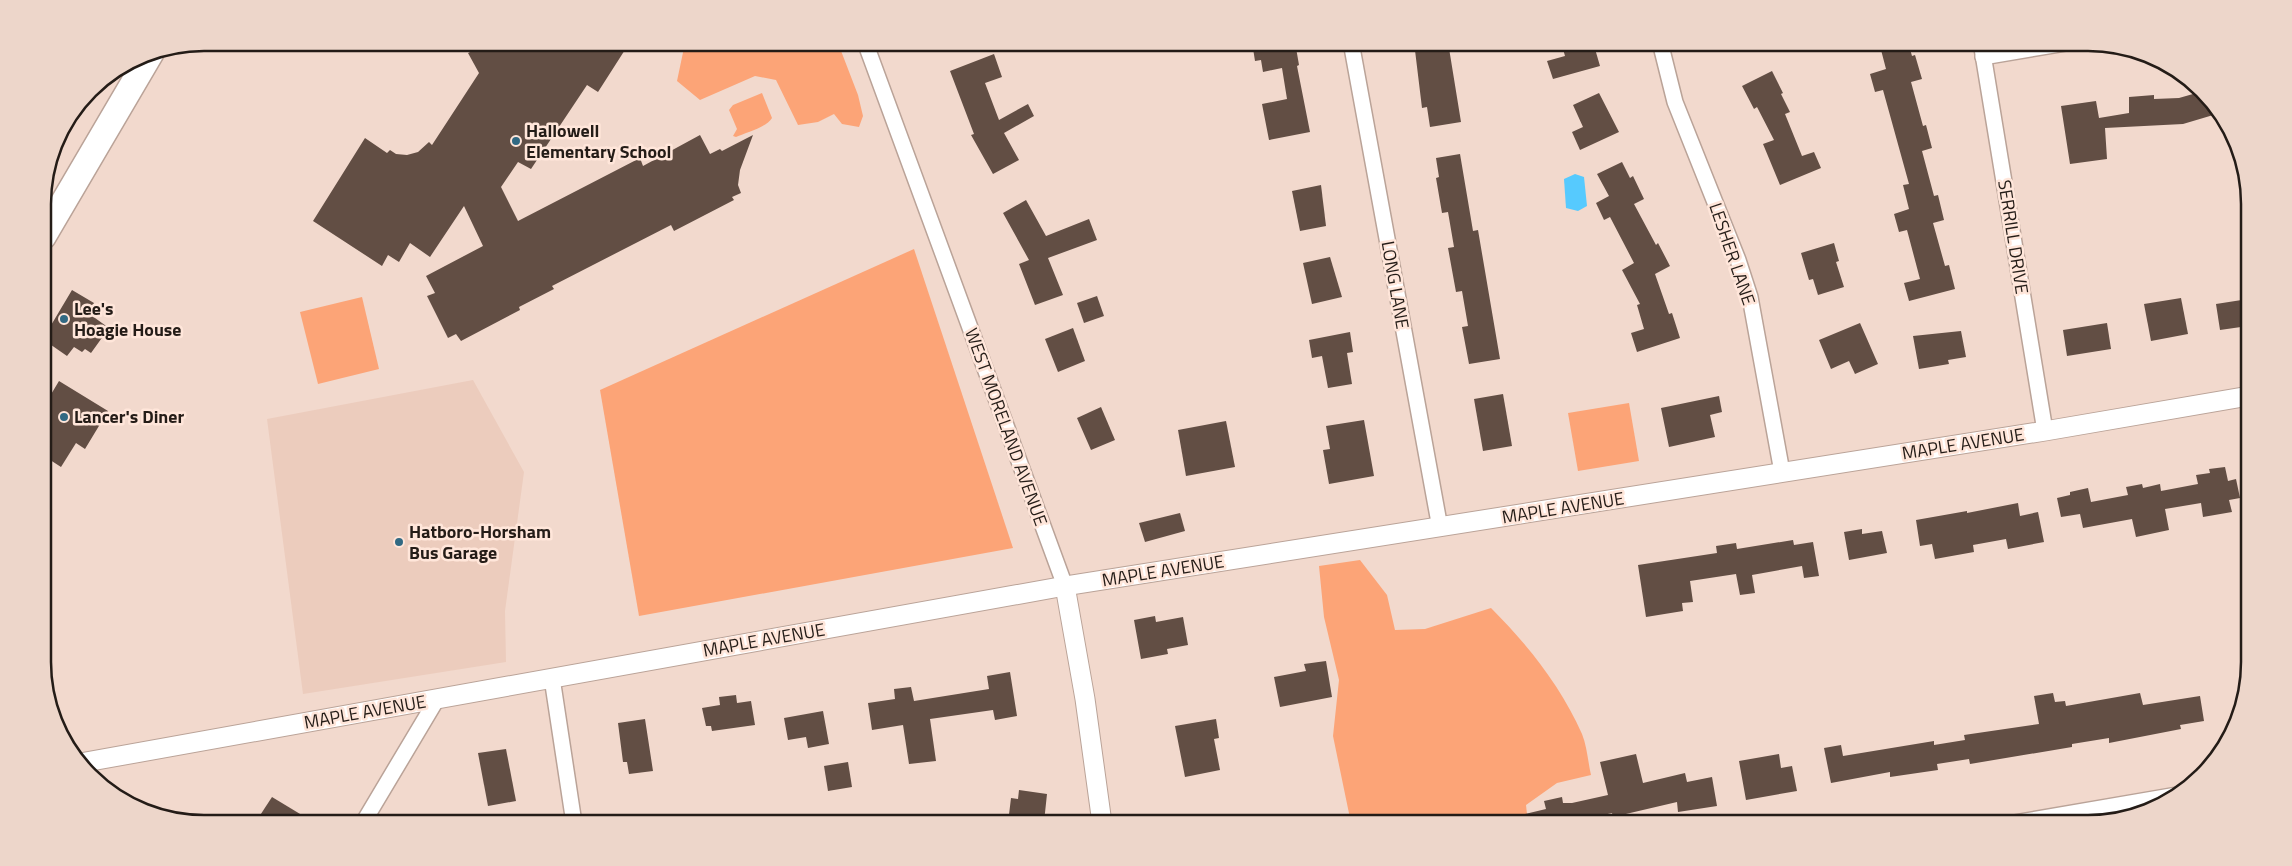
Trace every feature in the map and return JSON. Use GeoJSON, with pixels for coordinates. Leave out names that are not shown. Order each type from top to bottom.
{"type":"FeatureCollection","features":[{"type":"Feature","properties":{"kind":"highway"},"geometry":{"type":"LineString","coordinates":[[52,222],[145,63]]}},
{"type":"Feature","properties":{"kind":"street","name":"LONG LANE"},"geometry":{"type":"LineString","coordinates":[[1353,51],[1440,528]]}},
{"type":"Feature","properties":{"kind":"street","name":"LESHER LANE"},"geometry":{"type":"LineString","coordinates":[[1662,51],[1675,102],[1738,260],[1750,297],[1782,472]]}},
{"type":"Feature","properties":{"kind":"street","name":"SERRILL DRIVE"},"geometry":{"type":"LineString","coordinates":[[1982,51],[2045,431]]}},
{"type":"Feature","properties":{"kind":"street","name":"WEST MORELAND AVENUE"},"geometry":{"type":"LineString","coordinates":[[869,52],[1065,586],[1085,699],[1101,815]]}},
{"type":"Feature","properties":{"kind":"street","name":"MAPLE AVENUE"},"geometry":{"type":"LineString","coordinates":[[88,762],[1065,586],[2045,431],[2241,397]]}},
{"type":"Feature","properties":{"kind":"street"},"geometry":{"type":"LineString","coordinates":[[552,678],[573,815]]}},
{"type":"Feature","properties":{"kind":"street"},"geometry":{"type":"LineString","coordinates":[[368,815],[437,699]]}},
{"type":"Feature","properties":{"kind":"street"},"geometry":{"type":"LineString","coordinates":[[2068,814],[2152,800]]}},
{"type":"Feature","properties":{"kind":"shaded area"},"geometry":{"type":"Polygon","coordinates":[[[683,52],[841,52],[858,95],[863,116],[859,127],[842,124],[834,114],[818,122],[798,125],[776,80],[755,76],[700,100],[677,81],[683,52]]]}},
{"type":"Feature","properties":{"kind":"shaded area"},"geometry":{"type":"Polygon","coordinates":[[[762,93],[772,118],[766,124],[756,129],[736,137],[733,136],[737,129],[729,110],[733,105],[762,93]]]}},
{"type":"Feature","properties":{"kind":"shaded area"},"geometry":{"type":"Polygon","coordinates":[[[914,249],[1013,548],[639,616],[600,390],[914,249]]]}},
{"type":"Feature","properties":{"kind":"shaded area"},"geometry":{"type":"Polygon","coordinates":[[[362,297],[379,369],[318,384],[300,312],[362,297]]]}},
{"type":"Feature","properties":{"kind":"shaded area","name":"Hatboro-Horsham Bus Garage"},"geometry":{"type":"Polygon","coordinates":[[[473,380],[524,472],[505,611],[506,662],[303,694],[267,419],[473,380]]]}},
{"type":"Feature","properties":{"kind":"shaded area"},"geometry":{"type":"Polygon","coordinates":[[[1629,403],[1639,461],[1578,471],[1568,413],[1629,403]]]}},
{"type":"Feature","properties":{"kind":"shaded area"},"geometry":{"type":"Polygon","coordinates":[[[1360,560],[1387,595],[1395,630],[1425,629],[1491,608],[1530,651],[1564,699],[1584,739],[1591,775],[1557,783],[1526,805],[1527,814],[1349,814],[1333,736],[1339,680],[1324,617],[1319,566],[1360,560]]]}},
{"type":"Feature","properties":{"kind":"water"},"geometry":{"type":"Polygon","coordinates":[[[1575,174],[1584,177],[1587,206],[1578,211],[1566,208],[1564,179],[1575,174]]]}},
{"type":"Feature","properties":{"kind":"building"},"geometry":{"type":"Polygon","coordinates":[[[1253,51],[1297,51],[1299,65],[1297,66],[1310,132],[1269,140],[1262,104],[1287,99],[1282,68],[1263,72],[1261,60],[1255,61],[1253,51]]]}},
{"type":"Feature","properties":{"kind":"building"},"geometry":{"type":"Polygon","coordinates":[[[1415,51],[1450,51],[1461,122],[1430,127],[1427,107],[1422,108],[1415,51]]]}},
{"type":"Feature","properties":{"kind":"building"},"geometry":{"type":"Polygon","coordinates":[[[1564,51],[1596,51],[1600,66],[1553,79],[1547,61],[1565,56],[1564,51]]]}},
{"type":"Feature","properties":{"kind":"building"},"geometry":{"type":"Polygon","coordinates":[[[1881,51],[1911,51],[1912,56],[1915,55],[1922,79],[1911,82],[1923,126],[1926,125],[1932,148],[1922,151],[1934,196],[1938,195],[1944,220],[1933,223],[1945,266],[1949,265],[1955,289],[1909,301],[1904,283],[1920,279],[1907,230],[1899,232],[1894,214],[1909,209],[1903,185],[1909,184],[1883,90],[1875,92],[1870,74],[1886,69],[1881,51]]]}},
{"type":"Feature","properties":{"kind":"building"},"geometry":{"type":"Polygon","coordinates":[[[624,52],[598,92],[587,85],[531,169],[518,162],[501,187],[518,221],[640,158],[643,166],[700,135],[710,154],[720,149],[722,151],[753,135],[740,170],[738,185],[741,193],[732,197],[734,200],[674,231],[671,225],[552,286],[554,289],[519,307],[520,310],[461,341],[456,334],[448,338],[427,296],[435,293],[426,276],[483,246],[464,206],[430,257],[410,243],[399,262],[388,255],[382,266],[313,221],[365,138],[387,153],[390,150],[396,154],[407,155],[418,152],[429,142],[432,145],[479,73],[468,53],[624,52]]]}},
{"type":"Feature","properties":{"kind":"building"},"geometry":{"type":"Polygon","coordinates":[[[994,54],[1002,77],[985,83],[999,120],[1028,104],[1034,116],[1004,133],[1019,160],[993,174],[971,135],[974,134],[950,71],[994,54]]]}},
{"type":"Feature","properties":{"kind":"building"},"geometry":{"type":"Polygon","coordinates":[[[1772,71],[1790,112],[1785,114],[1802,156],[1814,152],[1821,168],[1780,185],[1763,144],[1774,140],[1757,107],[1754,109],[1742,86],[1772,71]]]}},
{"type":"Feature","properties":{"kind":"building"},"geometry":{"type":"Polygon","coordinates":[[[1599,93],[1619,132],[1580,150],[1572,132],[1583,127],[1573,105],[1599,93]]]}},
{"type":"Feature","properties":{"kind":"building"},"geometry":{"type":"Polygon","coordinates":[[[2194,94],[2212,115],[2183,124],[2105,128],[2107,159],[2070,164],[2061,106],[2096,101],[2099,118],[2129,113],[2129,97],[2154,95],[2154,99],[2179,98],[2194,94]]]}},
{"type":"Feature","properties":{"kind":"building"},"geometry":{"type":"Polygon","coordinates":[[[1460,154],[1473,231],[1478,230],[1500,359],[1469,364],[1462,327],[1468,326],[1462,291],[1456,292],[1448,248],[1454,247],[1448,212],[1442,213],[1436,178],[1439,177],[1436,158],[1460,154]]]}},
{"type":"Feature","properties":{"kind":"building"},"geometry":{"type":"Polygon","coordinates":[[[1622,162],[1630,178],[1633,176],[1644,199],[1634,204],[1656,245],[1658,243],[1670,266],[1655,274],[1669,314],[1672,313],[1680,338],[1637,352],[1631,333],[1644,329],[1637,305],[1640,304],[1622,270],[1634,263],[1610,217],[1604,220],[1596,203],[1609,196],[1597,174],[1622,162]]]}},
{"type":"Feature","properties":{"kind":"building"},"geometry":{"type":"Polygon","coordinates":[[[1321,185],[1326,226],[1300,231],[1292,191],[1321,185]]]}},
{"type":"Feature","properties":{"kind":"building"},"geometry":{"type":"Polygon","coordinates":[[[1026,200],[1046,236],[1089,219],[1097,240],[1048,258],[1063,295],[1035,305],[1019,264],[1029,260],[1003,213],[1026,200]]]}},
{"type":"Feature","properties":{"kind":"building"},"geometry":{"type":"Polygon","coordinates":[[[1834,243],[1839,261],[1836,262],[1844,287],[1818,295],[1813,279],[1809,280],[1801,253],[1834,243]]]}},
{"type":"Feature","properties":{"kind":"building"},"geometry":{"type":"Polygon","coordinates":[[[1330,257],[1342,297],[1312,304],[1303,263],[1330,257]]]}},
{"type":"Feature","properties":{"kind":"building"},"geometry":{"type":"Polygon","coordinates":[[[72,290],[94,303],[88,313],[109,328],[91,353],[85,349],[82,352],[74,347],[67,356],[52,345],[52,324],[72,290]]]}},
{"type":"Feature","properties":{"kind":"building"},"geometry":{"type":"Polygon","coordinates":[[[1097,296],[1104,316],[1084,323],[1077,303],[1097,296]]]}},
{"type":"Feature","properties":{"kind":"building"},"geometry":{"type":"Polygon","coordinates":[[[2181,298],[2188,334],[2151,341],[2144,304],[2181,298]]]}},
{"type":"Feature","properties":{"kind":"building"},"geometry":{"type":"Polygon","coordinates":[[[2241,300],[2241,327],[2220,330],[2216,304],[2241,300]]]}},
{"type":"Feature","properties":{"kind":"building"},"geometry":{"type":"Polygon","coordinates":[[[1860,323],[1878,364],[1855,374],[1849,361],[1831,369],[1819,340],[1860,323]]]}},
{"type":"Feature","properties":{"kind":"building"},"geometry":{"type":"Polygon","coordinates":[[[2107,323],[2111,349],[2067,356],[2063,330],[2107,323]]]}},
{"type":"Feature","properties":{"kind":"building"},"geometry":{"type":"Polygon","coordinates":[[[1073,328],[1085,361],[1058,372],[1045,339],[1073,328]]]}},
{"type":"Feature","properties":{"kind":"building"},"geometry":{"type":"Polygon","coordinates":[[[1961,331],[1966,357],[1948,360],[1949,364],[1919,369],[1913,336],[1961,331]]]}},
{"type":"Feature","properties":{"kind":"building"},"geometry":{"type":"Polygon","coordinates":[[[1350,332],[1353,352],[1347,353],[1352,384],[1328,388],[1322,356],[1312,358],[1309,340],[1350,332]]]}},
{"type":"Feature","properties":{"kind":"building"},"geometry":{"type":"Polygon","coordinates":[[[59,381],[108,411],[85,449],[76,443],[61,467],[51,461],[52,393],[59,381]]]}},
{"type":"Feature","properties":{"kind":"building"},"geometry":{"type":"Polygon","coordinates":[[[1503,394],[1512,446],[1483,451],[1474,399],[1503,394]]]}},
{"type":"Feature","properties":{"kind":"building"},"geometry":{"type":"Polygon","coordinates":[[[1719,396],[1722,412],[1710,415],[1715,437],[1669,447],[1661,408],[1719,396]]]}},
{"type":"Feature","properties":{"kind":"building"},"geometry":{"type":"Polygon","coordinates":[[[1101,407],[1115,440],[1091,450],[1077,418],[1101,407]]]}},
{"type":"Feature","properties":{"kind":"building"},"geometry":{"type":"Polygon","coordinates":[[[1364,420],[1374,476],[1329,484],[1323,450],[1330,449],[1326,426],[1364,420]]]}},
{"type":"Feature","properties":{"kind":"building"},"geometry":{"type":"Polygon","coordinates":[[[1226,421],[1235,467],[1186,476],[1178,430],[1226,421]]]}},
{"type":"Feature","properties":{"kind":"building"},"geometry":{"type":"Polygon","coordinates":[[[2225,467],[2228,481],[2236,479],[2240,498],[2229,500],[2232,512],[2203,517],[2201,503],[2165,509],[2169,530],[2136,537],[2132,519],[2083,528],[2080,514],[2061,517],[2057,498],[2070,495],[2070,492],[2088,488],[2091,502],[2128,495],[2126,487],[2142,484],[2143,488],[2160,484],[2161,491],[2198,484],[2196,475],[2210,473],[2209,469],[2225,467]]]}},
{"type":"Feature","properties":{"kind":"building"},"geometry":{"type":"Polygon","coordinates":[[[2018,503],[2020,516],[2038,512],[2044,542],[2008,549],[2006,539],[1973,545],[1974,552],[1935,559],[1932,544],[1920,546],[1916,520],[2018,503]]]}},
{"type":"Feature","properties":{"kind":"building"},"geometry":{"type":"Polygon","coordinates":[[[1180,513],[1185,531],[1145,542],[1139,523],[1180,513]]]}},
{"type":"Feature","properties":{"kind":"building"},"geometry":{"type":"Polygon","coordinates":[[[1862,529],[1862,534],[1882,531],[1887,553],[1849,560],[1844,532],[1862,529]]]}},
{"type":"Feature","properties":{"kind":"building"},"geometry":{"type":"Polygon","coordinates":[[[1793,540],[1794,545],[1813,542],[1819,576],[1804,578],[1802,566],[1752,575],[1755,593],[1740,595],[1736,574],[1690,581],[1693,602],[1682,603],[1683,611],[1646,617],[1638,565],[1717,553],[1716,546],[1736,543],[1737,549],[1793,540]]]}},
{"type":"Feature","properties":{"kind":"building"},"geometry":{"type":"Polygon","coordinates":[[[1155,616],[1156,622],[1183,617],[1188,645],[1167,649],[1168,654],[1141,659],[1134,620],[1155,616]]]}},
{"type":"Feature","properties":{"kind":"building"},"geometry":{"type":"Polygon","coordinates":[[[1326,661],[1332,697],[1280,707],[1274,677],[1306,671],[1304,664],[1326,661]]]}},
{"type":"Feature","properties":{"kind":"building"},"geometry":{"type":"Polygon","coordinates":[[[1010,672],[1017,716],[995,720],[993,710],[930,719],[936,761],[909,764],[903,725],[872,730],[868,703],[895,699],[894,689],[911,687],[914,701],[989,689],[987,676],[1010,672]]]}},
{"type":"Feature","properties":{"kind":"building"},"geometry":{"type":"Polygon","coordinates":[[[2053,693],[2055,702],[2065,701],[2066,706],[2140,693],[2143,705],[2200,696],[2204,721],[2180,725],[2181,729],[2109,743],[2109,738],[2072,744],[2072,747],[1970,764],[1969,759],[1937,764],[1938,770],[1890,777],[1890,772],[1831,783],[1824,748],[1841,745],[1843,756],[1934,741],[1934,745],[1965,740],[1964,735],[2039,724],[2034,696],[2053,693]]]}},
{"type":"Feature","properties":{"kind":"building"},"geometry":{"type":"Polygon","coordinates":[[[736,695],[737,703],[751,701],[755,725],[712,731],[711,726],[706,726],[702,708],[720,705],[719,697],[736,695]]]}},
{"type":"Feature","properties":{"kind":"building"},"geometry":{"type":"Polygon","coordinates":[[[823,711],[829,744],[808,748],[806,737],[788,740],[784,718],[823,711]]]}},
{"type":"Feature","properties":{"kind":"building"},"geometry":{"type":"Polygon","coordinates":[[[645,719],[653,771],[629,774],[627,762],[623,762],[618,723],[645,719]]]}},
{"type":"Feature","properties":{"kind":"building"},"geometry":{"type":"Polygon","coordinates":[[[1216,719],[1219,738],[1214,739],[1220,770],[1185,777],[1175,726],[1216,719]]]}},
{"type":"Feature","properties":{"kind":"building"},"geometry":{"type":"Polygon","coordinates":[[[506,749],[516,801],[488,806],[478,753],[506,749]]]}},
{"type":"Feature","properties":{"kind":"building"},"geometry":{"type":"Polygon","coordinates":[[[1636,754],[1643,783],[1685,773],[1687,782],[1712,777],[1717,806],[1678,812],[1677,802],[1625,814],[1524,814],[1546,809],[1544,801],[1562,797],[1563,803],[1572,803],[1608,795],[1600,762],[1636,754]]]}},
{"type":"Feature","properties":{"kind":"building"},"geometry":{"type":"Polygon","coordinates":[[[1779,754],[1781,768],[1792,766],[1797,791],[1746,800],[1739,761],[1779,754]]]}},
{"type":"Feature","properties":{"kind":"building"},"geometry":{"type":"Polygon","coordinates":[[[848,762],[852,787],[828,791],[824,766],[848,762]]]}},
{"type":"Feature","properties":{"kind":"building"},"geometry":{"type":"Polygon","coordinates":[[[1019,790],[1047,794],[1045,815],[1009,815],[1011,798],[1018,799],[1019,790]]]}},
{"type":"Feature","properties":{"kind":"building"},"geometry":{"type":"Polygon","coordinates":[[[272,797],[302,815],[260,815],[272,797]]]}},
{"type":"Feature","properties":{"kind":"place","name":"Hallowell Elementary School"},"geometry":{"type":"Point","coordinates":[516,141]}},
{"type":"Feature","properties":{"kind":"place","name":"Lee's Hoagie House"},"geometry":{"type":"Point","coordinates":[64,319]}},
{"type":"Feature","properties":{"kind":"place","name":"Lancer's Diner"},"geometry":{"type":"Point","coordinates":[64,417]}},
{"type":"Feature","properties":{"kind":"place","name":"Hatboro-Horsham Bus Garage"},"geometry":{"type":"Point","coordinates":[399,542]}}]}
